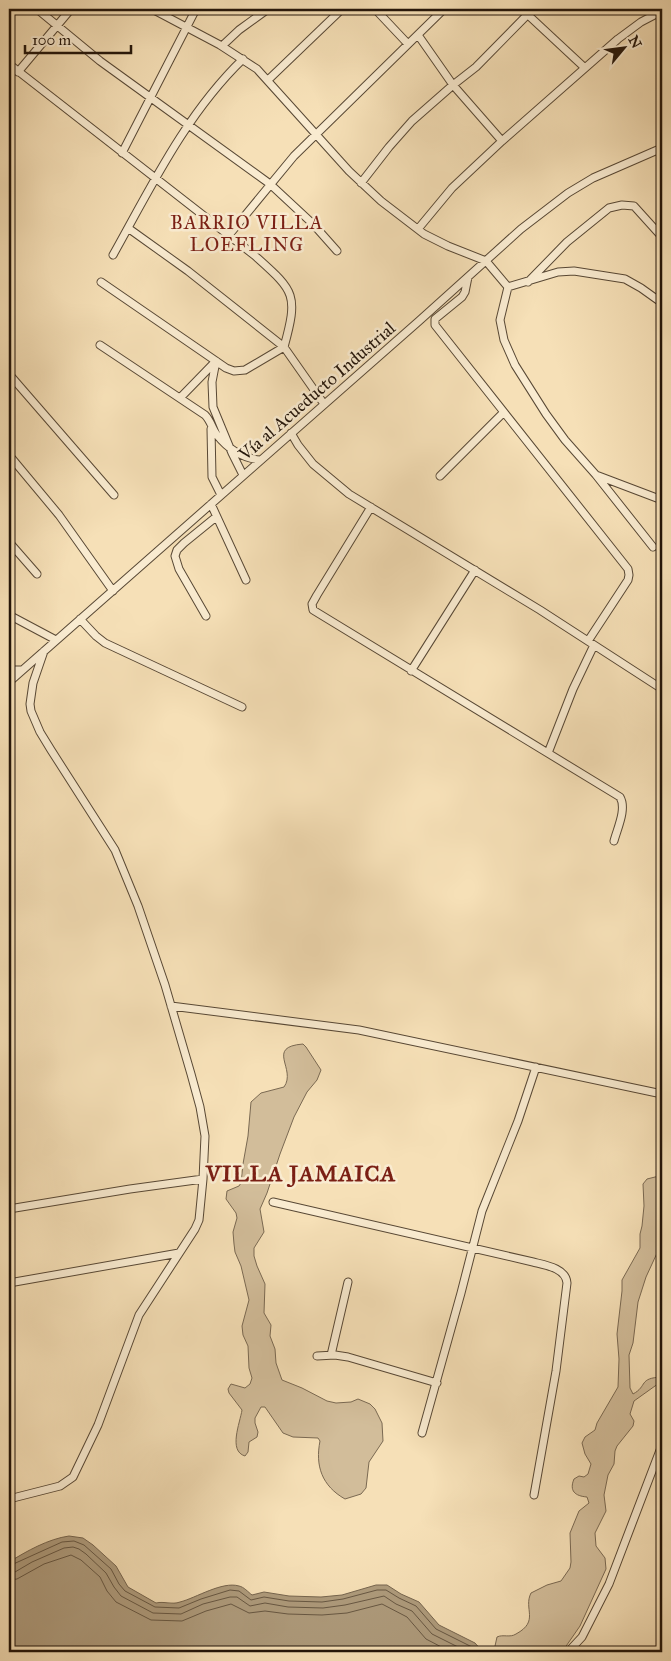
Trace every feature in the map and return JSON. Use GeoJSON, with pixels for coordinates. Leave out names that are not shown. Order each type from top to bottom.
{"type":"FeatureCollection","features":[{"type":"Feature","properties":{"kind":"street"},"geometry":{"type":"LineString","coordinates":[[37,9],[150,98],[270,184],[313,224],[337,251]]}},
{"type":"Feature","properties":{"kind":"street"},"geometry":{"type":"LineString","coordinates":[[18,72],[71,9]]}},
{"type":"Feature","properties":{"kind":"street"},"geometry":{"type":"LineString","coordinates":[[152,9],[243,59],[268,80],[361,183],[381,201],[418,229],[448,246],[486,261],[508,288]]}},
{"type":"Feature","properties":{"kind":"street"},"geometry":{"type":"LineString","coordinates":[[122,154],[196,9]]}},
{"type":"Feature","properties":{"kind":"street"},"geometry":{"type":"LineString","coordinates":[[222,46],[239,30],[268,9]]}},
{"type":"Feature","properties":{"kind":"street"},"geometry":{"type":"LineString","coordinates":[[268,80],[342,9]]}},
{"type":"Feature","properties":{"kind":"street"},"geometry":{"type":"LineString","coordinates":[[375,9],[408,44]]}},
{"type":"Feature","properties":{"kind":"street"},"geometry":{"type":"LineString","coordinates":[[229,235],[270,184],[316,134],[444,9]]}},
{"type":"Feature","properties":{"kind":"street"},"geometry":{"type":"LineString","coordinates":[[361,183],[412,121],[476,67],[530,11],[585,68]]}},
{"type":"Feature","properties":{"kind":"street"},"geometry":{"type":"LineString","coordinates":[[418,229],[452,188],[502,141],[618,39],[641,22],[662,11]]}},
{"type":"Feature","properties":{"kind":"street"},"geometry":{"type":"LineString","coordinates":[[418,35],[453,85],[502,141]]}},
{"type":"Feature","properties":{"kind":"street"},"geometry":{"type":"LineString","coordinates":[[113,255],[154,179],[188,126],[219,83],[243,59]]}},
{"type":"Feature","properties":{"kind":"street"},"geometry":{"type":"LineString","coordinates":[[9,64],[274,272],[290,292],[293,303],[291,321],[284,347],[253,366],[239,372],[226,368],[102,282]]}},
{"type":"Feature","properties":{"kind":"street","name":"Vía al Acueducto Industrial"},"geometry":{"type":"LineString","coordinates":[[9,682],[521,229],[581,185],[602,173],[662,148]]}},
{"type":"Feature","properties":{"kind":"street"},"geometry":{"type":"LineString","coordinates":[[528,282],[567,242],[609,208],[622,204],[634,206],[662,237]]}},
{"type":"Feature","properties":{"kind":"street"},"geometry":{"type":"LineString","coordinates":[[128,228],[188,270],[284,347],[324,404]]}},
{"type":"Feature","properties":{"kind":"street"},"geometry":{"type":"LineString","coordinates":[[508,288],[558,272],[574,271],[625,280],[641,288],[662,303]]}},
{"type":"Feature","properties":{"kind":"street"},"geometry":{"type":"LineString","coordinates":[[468,277],[462,297],[439,315],[434,322],[437,329],[628,569],[628,580],[591,643],[548,753]]}},
{"type":"Feature","properties":{"kind":"street"},"geometry":{"type":"LineString","coordinates":[[508,288],[500,320],[504,340],[515,366],[565,440],[596,475],[653,547]]}},
{"type":"Feature","properties":{"kind":"street"},"geometry":{"type":"LineString","coordinates":[[100,345],[205,415],[218,436],[230,447],[244,457],[260,460]]}},
{"type":"Feature","properties":{"kind":"street"},"geometry":{"type":"LineString","coordinates":[[180,398],[216,361]]}},
{"type":"Feature","properties":{"kind":"street"},"geometry":{"type":"LineString","coordinates":[[216,361],[212,382],[214,407],[243,475]]}},
{"type":"Feature","properties":{"kind":"street"},"geometry":{"type":"LineString","coordinates":[[9,374],[114,495]]}},
{"type":"Feature","properties":{"kind":"street"},"geometry":{"type":"LineString","coordinates":[[214,407],[210,422],[213,444],[212,477],[221,495]]}},
{"type":"Feature","properties":{"kind":"street"},"geometry":{"type":"LineString","coordinates":[[440,476],[503,413]]}},
{"type":"Feature","properties":{"kind":"street"},"geometry":{"type":"LineString","coordinates":[[291,433],[313,464],[338,486],[475,570],[662,689]]}},
{"type":"Feature","properties":{"kind":"street"},"geometry":{"type":"LineString","coordinates":[[9,455],[59,515],[112,591]]}},
{"type":"Feature","properties":{"kind":"street"},"geometry":{"type":"LineString","coordinates":[[596,475],[662,500]]}},
{"type":"Feature","properties":{"kind":"street"},"geometry":{"type":"LineString","coordinates":[[210,504],[246,580]]}},
{"type":"Feature","properties":{"kind":"street"},"geometry":{"type":"LineString","coordinates":[[371,507],[316,595],[312,607],[317,613],[411,671],[620,797],[623,804],[614,842]]}},
{"type":"Feature","properties":{"kind":"street"},"geometry":{"type":"LineString","coordinates":[[206,616],[179,569],[175,556],[177,550],[184,543],[216,517]]}},
{"type":"Feature","properties":{"kind":"street"},"geometry":{"type":"LineString","coordinates":[[9,542],[37,574]]}},
{"type":"Feature","properties":{"kind":"street"},"geometry":{"type":"LineString","coordinates":[[411,671],[475,570]]}},
{"type":"Feature","properties":{"kind":"street"},"geometry":{"type":"LineString","coordinates":[[9,615],[56,640]]}},
{"type":"Feature","properties":{"kind":"street"},"geometry":{"type":"LineString","coordinates":[[80,619],[96,636],[106,643],[242,707]]}},
{"type":"Feature","properties":{"kind":"street"},"geometry":{"type":"LineString","coordinates":[[9,1499],[60,1486],[73,1477],[98,1425],[139,1315],[199,1220],[204,1179],[205,1146],[203,1122],[171,1006],[138,906],[115,850],[40,732],[31,711],[32,688],[44,651]]}},
{"type":"Feature","properties":{"kind":"street"},"geometry":{"type":"LineString","coordinates":[[9,670],[22,670]]}},
{"type":"Feature","properties":{"kind":"street"},"geometry":{"type":"LineString","coordinates":[[171,1006],[359,1030],[662,1094]]}},
{"type":"Feature","properties":{"kind":"street"},"geometry":{"type":"LineString","coordinates":[[422,1433],[485,1203],[518,1121],[536,1067]]}},
{"type":"Feature","properties":{"kind":"street"},"geometry":{"type":"LineString","coordinates":[[9,1209],[204,1179]]}},
{"type":"Feature","properties":{"kind":"street"},"geometry":{"type":"LineString","coordinates":[[273,1202],[552,1267],[562,1273],[567,1279],[556,1371],[534,1495]]}},
{"type":"Feature","properties":{"kind":"street"},"geometry":{"type":"LineString","coordinates":[[9,1283],[179,1253]]}},
{"type":"Feature","properties":{"kind":"street"},"geometry":{"type":"LineString","coordinates":[[331,1355],[348,1282]]}},
{"type":"Feature","properties":{"kind":"street"},"geometry":{"type":"LineString","coordinates":[[317,1356],[348,1357],[437,1383]]}},
{"type":"Feature","properties":{"kind":"street"},"geometry":{"type":"LineString","coordinates":[[568,1652],[582,1637],[609,1584],[662,1444]]}},
{"type":"Feature","properties":{"kind":"shaded area"},"geometry":{"type":"Polygon","coordinates":[[[303,1044],[321,1070],[317,1080],[307,1092],[294,1117],[260,1209],[264,1232],[254,1248],[254,1256],[265,1284],[264,1313],[271,1325],[270,1336],[282,1380],[327,1401],[336,1403],[351,1402],[358,1399],[370,1404],[375,1409],[382,1423],[383,1441],[369,1462],[366,1488],[361,1494],[345,1499],[331,1488],[322,1474],[319,1459],[320,1441],[318,1438],[293,1437],[283,1433],[265,1407],[261,1407],[255,1418],[258,1432],[257,1437],[249,1442],[248,1452],[245,1456],[240,1453],[237,1449],[236,1436],[242,1410],[228,1389],[231,1384],[245,1388],[250,1384],[252,1378],[249,1368],[248,1346],[243,1335],[242,1326],[249,1300],[241,1266],[235,1252],[233,1232],[237,1218],[236,1213],[226,1199],[227,1191],[239,1186],[241,1183],[251,1102],[261,1093],[284,1087],[287,1080],[284,1060],[286,1049],[303,1044]]]}},
{"type":"Feature","properties":{"kind":"shaded area"},"geometry":{"type":"Polygon","coordinates":[[[662,1170],[662,1200],[660,1208],[662,1226],[658,1251],[646,1277],[638,1302],[633,1343],[629,1355],[630,1388],[633,1394],[649,1379],[662,1377],[662,1381],[634,1401],[630,1414],[634,1421],[633,1426],[615,1451],[614,1464],[608,1475],[604,1495],[606,1511],[595,1533],[596,1546],[605,1558],[606,1569],[580,1626],[562,1652],[500,1652],[495,1646],[497,1637],[514,1635],[527,1624],[530,1615],[529,1599],[531,1593],[561,1581],[570,1568],[570,1533],[579,1511],[589,1503],[587,1497],[576,1494],[572,1487],[574,1479],[588,1474],[591,1464],[585,1454],[582,1443],[585,1437],[595,1430],[597,1423],[618,1387],[619,1359],[617,1334],[622,1280],[640,1248],[644,1206],[643,1184],[647,1179],[659,1176],[662,1170]]]}},
{"type":"Feature","properties":{"kind":"water"},"geometry":{"type":"Polygon","coordinates":[[[69,1536],[83,1538],[93,1545],[116,1566],[128,1587],[156,1603],[177,1603],[217,1588],[232,1585],[243,1587],[252,1595],[264,1592],[289,1596],[321,1597],[342,1595],[376,1585],[387,1585],[419,1602],[439,1625],[475,1643],[483,1652],[9,1652],[9,1562],[46,1543],[69,1536]]]}},
{"type":"Feature","properties":{"kind":"district","name":"BARRIO VILLA LOEFLING"},"geometry":{"type":"Point","coordinates":[247,233]}},
{"type":"Feature","properties":{"kind":"district","name":"VILLA JAMAICA"},"geometry":{"type":"Point","coordinates":[301,1173]}}]}
